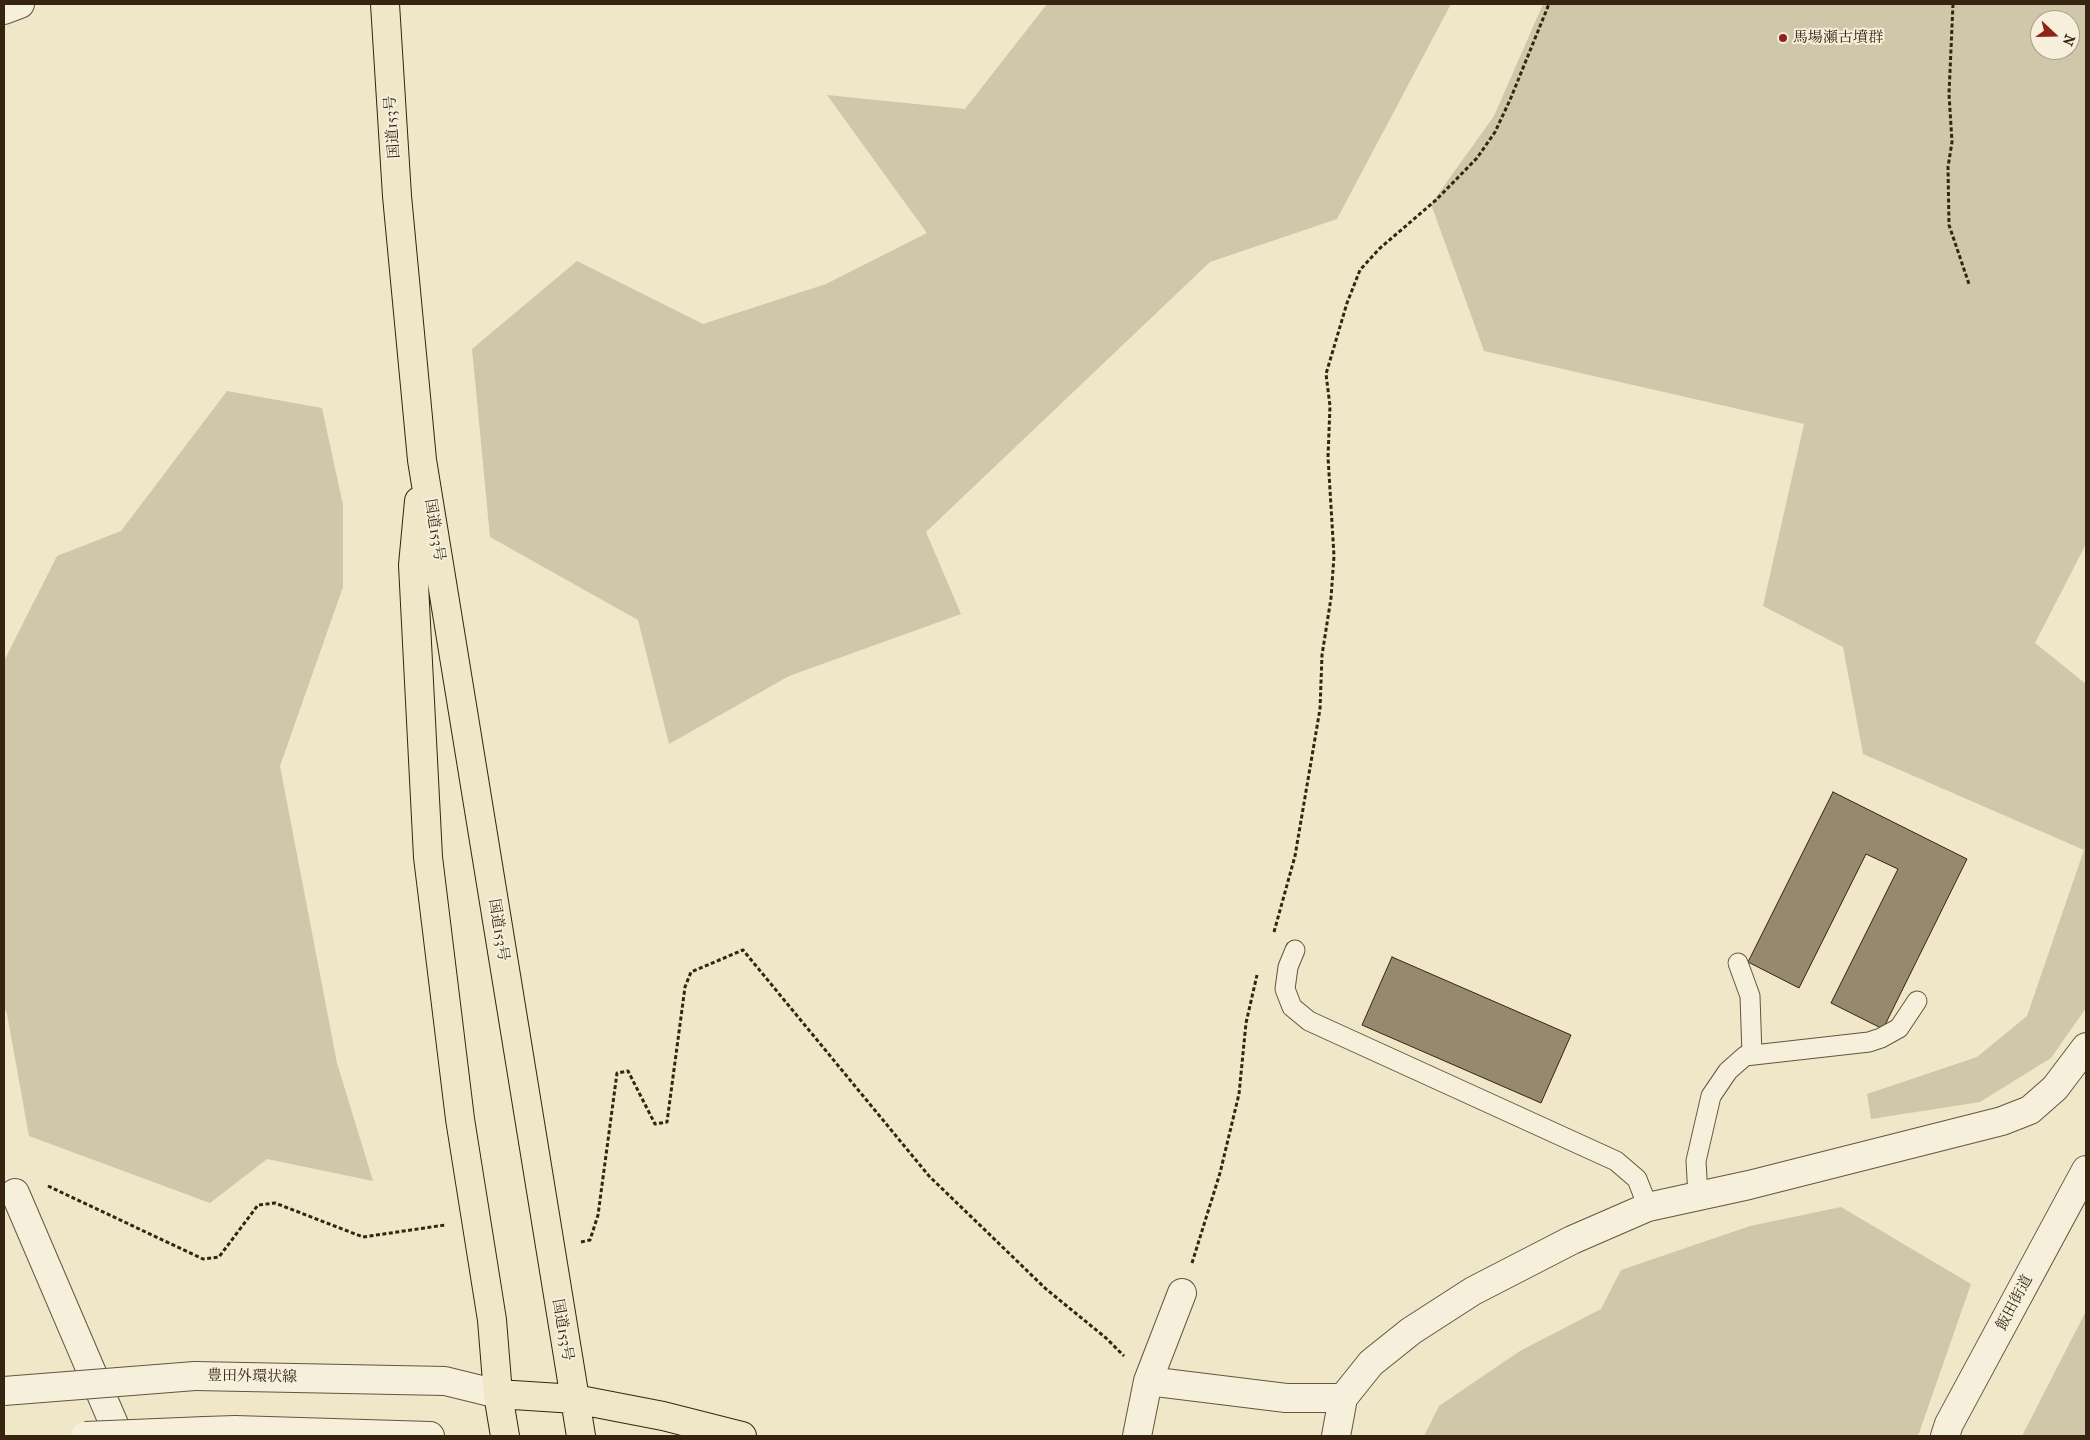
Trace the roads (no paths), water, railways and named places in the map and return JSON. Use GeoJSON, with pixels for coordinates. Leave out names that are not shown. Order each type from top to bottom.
{"type":"FeatureCollection","features":[{"type":"Feature","properties":{"kind":"highway","name":"国道153号"},"geometry":{"type":"LineString","coordinates":[[385,4],[397,196],[422,460],[581,1436]]}},
{"type":"Feature","properties":{"kind":"highway","name":"国道153号"},"geometry":{"type":"LineString","coordinates":[[422,460],[413,565],[428,857],[460,1119],[492,1320],[498,1394],[505,1436]]}},
{"type":"Feature","properties":{"kind":"highway"},"geometry":{"type":"LineString","coordinates":[[498,1394],[575,1399],[663,1416],[742,1436]]}},
{"type":"Feature","properties":{"kind":"street"},"geometry":{"type":"LineString","coordinates":[[4,10],[20,4]]}},
{"type":"Feature","properties":{"kind":"street"},"geometry":{"type":"LineString","coordinates":[[1336,1436],[1343,1398],[1371,1363],[1411,1331],[1472,1291],[1572,1240],[1648,1207],[2009,1118],[2030,1110],[2055,1088],[2086,1047]]}},
{"type":"Feature","properties":{"kind":"street","name":"飯田街道"},"geometry":{"type":"LineString","coordinates":[[1945,1436],[1949,1424],[2086,1170]]}},
{"type":"Feature","properties":{"kind":"street"},"geometry":{"type":"LineString","coordinates":[[9,1187],[119,1436]]}},
{"type":"Feature","properties":{"kind":"street"},"geometry":{"type":"LineString","coordinates":[[1140,1427],[1148,1381],[1182,1292]]}},
{"type":"Feature","properties":{"kind":"street","name":"豊田外環状線"},"geometry":{"type":"LineString","coordinates":[[4,1391],[195,1376],[446,1381],[498,1394]]}},
{"type":"Feature","properties":{"kind":"street"},"geometry":{"type":"LineString","coordinates":[[1148,1381],[1286,1398],[1343,1398]]}},
{"type":"Feature","properties":{"kind":"street"},"geometry":{"type":"LineString","coordinates":[[85,1436],[205,1431],[430,1436]]}},
{"type":"Feature","properties":{"kind":"lane"},"geometry":{"type":"LineString","coordinates":[[1296,950],[1288,967],[1285,989],[1292,1007],[1309,1021],[1616,1161],[1637,1179],[1648,1207]]}},
{"type":"Feature","properties":{"kind":"lane"},"geometry":{"type":"LineString","coordinates":[[1738,963],[1750,996],[1752,1055]]}},
{"type":"Feature","properties":{"kind":"lane"},"geometry":{"type":"LineString","coordinates":[[1698,1196],[1696,1161],[1711,1096],[1728,1071],[1745,1056],[1869,1042],[1899,1028],[1917,1001]]}},
{"type":"Feature","properties":{"kind":"place","name":"馬場瀬古墳群"},"geometry":{"type":"Point","coordinates":[1783,38]}}]}
